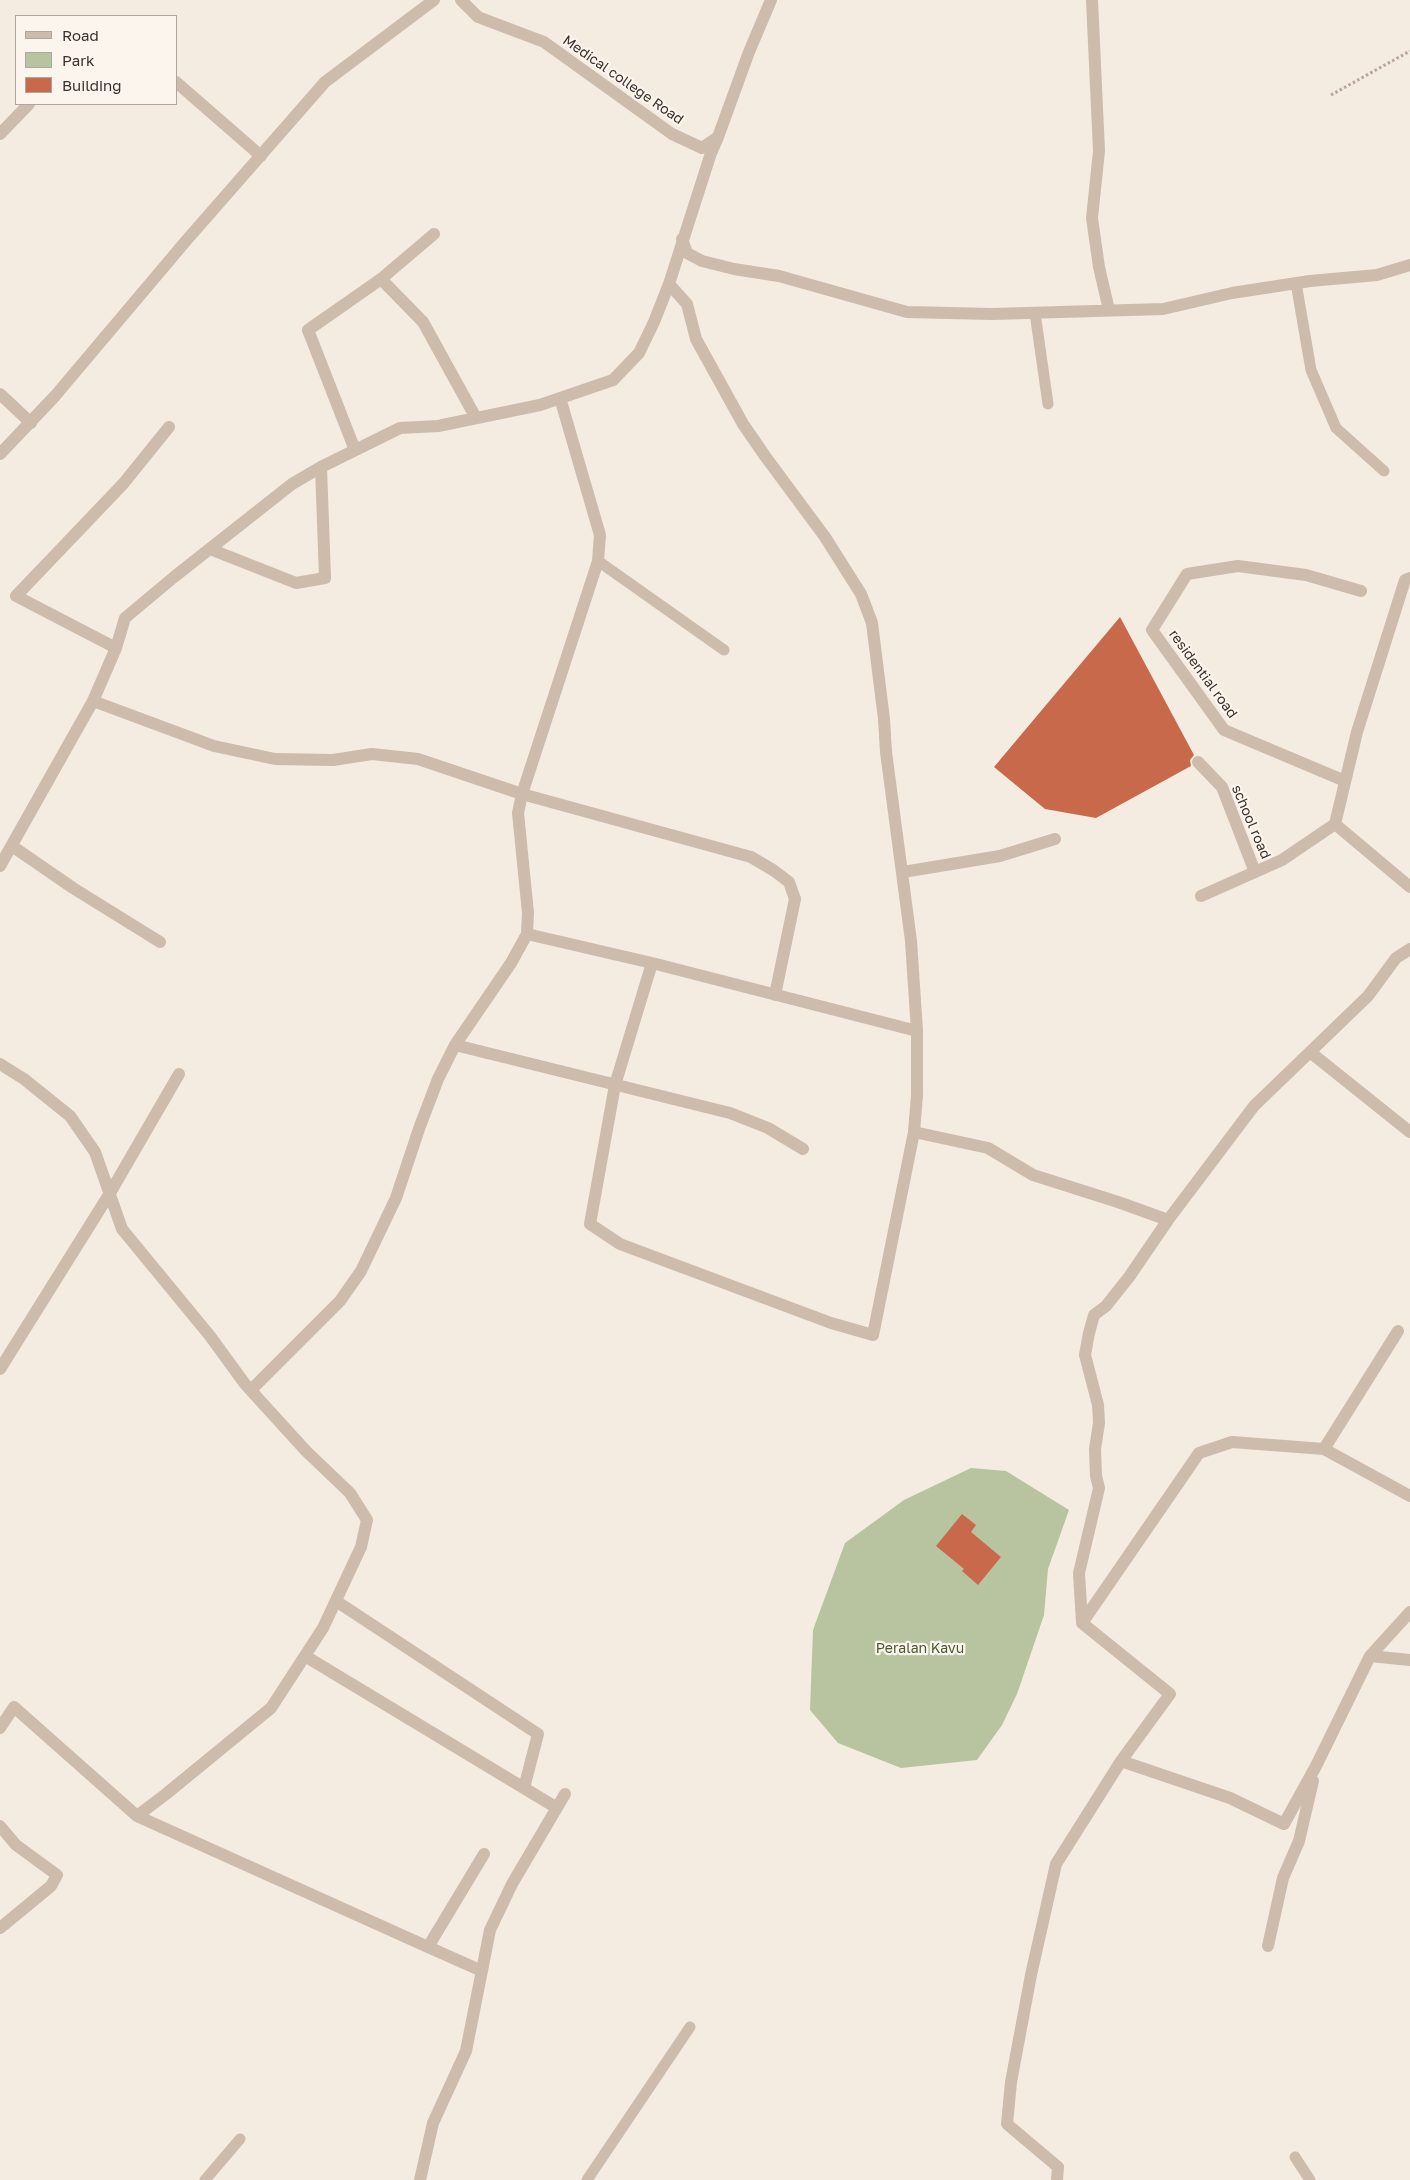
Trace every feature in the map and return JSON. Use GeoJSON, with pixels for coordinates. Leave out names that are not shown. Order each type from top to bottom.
{"type":"FeatureCollection","features":[{"type":"Feature","properties":{"kind":"street"},"geometry":{"type":"LineString","coordinates":[[0,454],[31,422],[325,82],[434,0]]}},
{"type":"Feature","properties":{"kind":"street","name":"Medical college Road"},"geometry":{"type":"LineString","coordinates":[[461,0],[478,17],[544,42],[672,134],[702,148],[718,137]]}},
{"type":"Feature","properties":{"kind":"street"},"geometry":{"type":"LineString","coordinates":[[0,866],[93,701],[116,648],[125,618],[210,549],[292,484],[321,467],[400,428],[438,426],[540,405],[613,380],[639,353],[669,284],[711,153],[770,0]]}},
{"type":"Feature","properties":{"kind":"street"},"geometry":{"type":"LineString","coordinates":[[1092,0],[1100,151],[1092,218],[1099,267],[1109,310]]}},
{"type":"Feature","properties":{"kind":"street"},"geometry":{"type":"LineString","coordinates":[[178,84],[261,156]]}},
{"type":"Feature","properties":{"kind":"street"},"geometry":{"type":"LineString","coordinates":[[0,134],[28,105]]}},
{"type":"Feature","properties":{"kind":"street"},"geometry":{"type":"LineString","coordinates":[[355,450],[308,330],[380,279],[434,234]]}},
{"type":"Feature","properties":{"kind":"street"},"geometry":{"type":"LineString","coordinates":[[682,239],[687,252],[702,261],[734,269],[780,276],[907,312],[992,314],[1163,309],[1296,283],[1377,275],[1410,265]]}},
{"type":"Feature","properties":{"kind":"street"},"geometry":{"type":"LineString","coordinates":[[380,279],[423,322],[476,418]]}},
{"type":"Feature","properties":{"kind":"street"},"geometry":{"type":"LineString","coordinates":[[652,963],[615,1085],[590,1224],[620,1244],[831,1323],[873,1335],[914,1132],[917,1095],[917,1031],[911,941],[886,752],[884,718],[872,623],[861,594],[825,537],[765,456],[744,424],[696,339],[687,304],[669,284]]}},
{"type":"Feature","properties":{"kind":"street"},"geometry":{"type":"LineString","coordinates":[[0,394],[31,422]]}},
{"type":"Feature","properties":{"kind":"street"},"geometry":{"type":"LineString","coordinates":[[251,1390],[340,1301],[361,1271],[396,1198],[438,1079],[455,1045],[512,963],[527,934],[528,913],[518,813],[522,794],[598,561],[600,535],[560,398]]}},
{"type":"Feature","properties":{"kind":"street"},"geometry":{"type":"LineString","coordinates":[[116,648],[16,596],[123,484],[169,427]]}},
{"type":"Feature","properties":{"kind":"street"},"geometry":{"type":"LineString","coordinates":[[210,549],[296,583],[325,578],[321,467]]}},
{"type":"Feature","properties":{"kind":"street","name":"residential road"},"geometry":{"type":"LineString","coordinates":[[1345,780],[1224,730],[1152,630],[1187,574],[1238,566],[1306,575],[1361,591]]}},
{"type":"Feature","properties":{"kind":"street"},"geometry":{"type":"LineString","coordinates":[[1201,896],[1282,860],[1335,824],[1357,732],[1405,580],[1410,578]]}},
{"type":"Feature","properties":{"kind":"street"},"geometry":{"type":"LineString","coordinates":[[93,701],[223,748],[275,759],[333,760],[372,754],[418,758],[522,794],[751,857],[789,882],[795,899],[775,995]]}},
{"type":"Feature","properties":{"kind":"street","name":"school road"},"geometry":{"type":"LineString","coordinates":[[1198,762],[1222,788],[1256,872]]}},
{"type":"Feature","properties":{"kind":"street"},"geometry":{"type":"LineString","coordinates":[[1335,824],[1410,887]]}},
{"type":"Feature","properties":{"kind":"street"},"geometry":{"type":"LineString","coordinates":[[903,872],[1000,856],[1055,839]]}},
{"type":"Feature","properties":{"kind":"street"},"geometry":{"type":"LineString","coordinates":[[12,846],[73,888],[160,942]]}},
{"type":"Feature","properties":{"kind":"street"},"geometry":{"type":"LineString","coordinates":[[527,934],[652,963],[917,1031]]}},
{"type":"Feature","properties":{"kind":"street"},"geometry":{"type":"LineString","coordinates":[[1057,2180],[1058,2167],[1007,2124],[1011,2082],[1031,1975],[1056,1864],[1121,1761],[1170,1694],[1082,1623],[1079,1573],[1099,1488],[1096,1476],[1095,1450],[1099,1423],[1098,1405],[1085,1355],[1094,1315],[1106,1306],[1124,1284],[1168,1220],[1254,1106],[1368,996],[1396,958],[1410,949]]}},
{"type":"Feature","properties":{"kind":"street"},"geometry":{"type":"LineString","coordinates":[[455,1045],[730,1113],[768,1128],[803,1149]]}},
{"type":"Feature","properties":{"kind":"street"},"geometry":{"type":"LineString","coordinates":[[1310,1052],[1410,1132]]}},
{"type":"Feature","properties":{"kind":"street"},"geometry":{"type":"LineString","coordinates":[[0,1064],[24,1079],[70,1116],[95,1152],[122,1229],[251,1390],[306,1451],[350,1493],[367,1520],[361,1547],[323,1628],[271,1708],[137,1816]]}},
{"type":"Feature","properties":{"kind":"street"},"geometry":{"type":"LineString","coordinates":[[0,1370],[110,1194],[179,1074]]}},
{"type":"Feature","properties":{"kind":"street"},"geometry":{"type":"LineString","coordinates":[[914,1132],[988,1148],[1033,1175],[1168,1220]]}},
{"type":"Feature","properties":{"kind":"street"},"geometry":{"type":"LineString","coordinates":[[1324,1449],[1398,1331]]}},
{"type":"Feature","properties":{"kind":"street"},"geometry":{"type":"LineString","coordinates":[[1082,1623],[1199,1452],[1232,1442],[1324,1449],[1410,1496]]}},
{"type":"Feature","properties":{"kind":"street"},"geometry":{"type":"LineString","coordinates":[[336,1600],[538,1734],[524,1788]]}},
{"type":"Feature","properties":{"kind":"street"},"geometry":{"type":"LineString","coordinates":[[1121,1761],[1230,1798],[1284,1824],[1316,1766],[1370,1656],[1410,1612]]}},
{"type":"Feature","properties":{"kind":"street"},"geometry":{"type":"LineString","coordinates":[[305,1656],[557,1808]]}},
{"type":"Feature","properties":{"kind":"street"},"geometry":{"type":"LineString","coordinates":[[1370,1656],[1410,1660]]}},
{"type":"Feature","properties":{"kind":"street"},"geometry":{"type":"LineString","coordinates":[[0,1728],[14,1707],[137,1816],[482,1971]]}},
{"type":"Feature","properties":{"kind":"street"},"geometry":{"type":"LineString","coordinates":[[1268,1946],[1283,1878],[1299,1841],[1316,1766]]}},
{"type":"Feature","properties":{"kind":"street"},"geometry":{"type":"LineString","coordinates":[[420,2180],[432,2122],[466,2051],[490,1930],[512,1884],[565,1794]]}},
{"type":"Feature","properties":{"kind":"street"},"geometry":{"type":"LineString","coordinates":[[0,1826],[16,1845],[57,1875],[51,1886],[0,1928]]}},
{"type":"Feature","properties":{"kind":"street"},"geometry":{"type":"LineString","coordinates":[[428,1947],[484,1854]]}},
{"type":"Feature","properties":{"kind":"lane"},"geometry":{"type":"LineString","coordinates":[[1296,283],[1311,370],[1336,428],[1384,471]]}},
{"type":"Feature","properties":{"kind":"lane"},"geometry":{"type":"LineString","coordinates":[[1035,313],[1048,404]]}},
{"type":"Feature","properties":{"kind":"lane"},"geometry":{"type":"LineString","coordinates":[[598,561],[724,650]]}},
{"type":"Feature","properties":{"kind":"lane"},"geometry":{"type":"LineString","coordinates":[[588,2180],[690,2027]]}},
{"type":"Feature","properties":{"kind":"lane"},"geometry":{"type":"LineString","coordinates":[[205,2180],[240,2139]]}},
{"type":"Feature","properties":{"kind":"lane"},"geometry":{"type":"LineString","coordinates":[[1295,2157],[1310,2180]]}},
{"type":"Feature","properties":{"kind":"path"},"geometry":{"type":"LineString","coordinates":[[1331,95],[1410,51]]}},
{"type":"Feature","properties":{"kind":"green space","name":"Peralan Kavu"},"geometry":{"type":"Polygon","coordinates":[[[971,1468],[1006,1471],[1069,1510],[1048,1569],[1044,1615],[1017,1694],[1002,1725],[977,1760],[901,1768],[838,1743],[810,1710],[813,1630],[845,1543],[904,1500],[971,1468]]]}},
{"type":"Feature","properties":{"kind":"building"},"geometry":{"type":"Polygon","coordinates":[[[1120,617],[1194,755],[1190,760],[1191,766],[1096,818],[1045,809],[994,767],[1120,617]]]}},
{"type":"Feature","properties":{"kind":"building"},"geometry":{"type":"Polygon","coordinates":[[[962,1514],[976,1525],[971,1532],[1001,1557],[978,1585],[962,1571],[964,1569],[936,1546],[962,1514]]]}}]}
